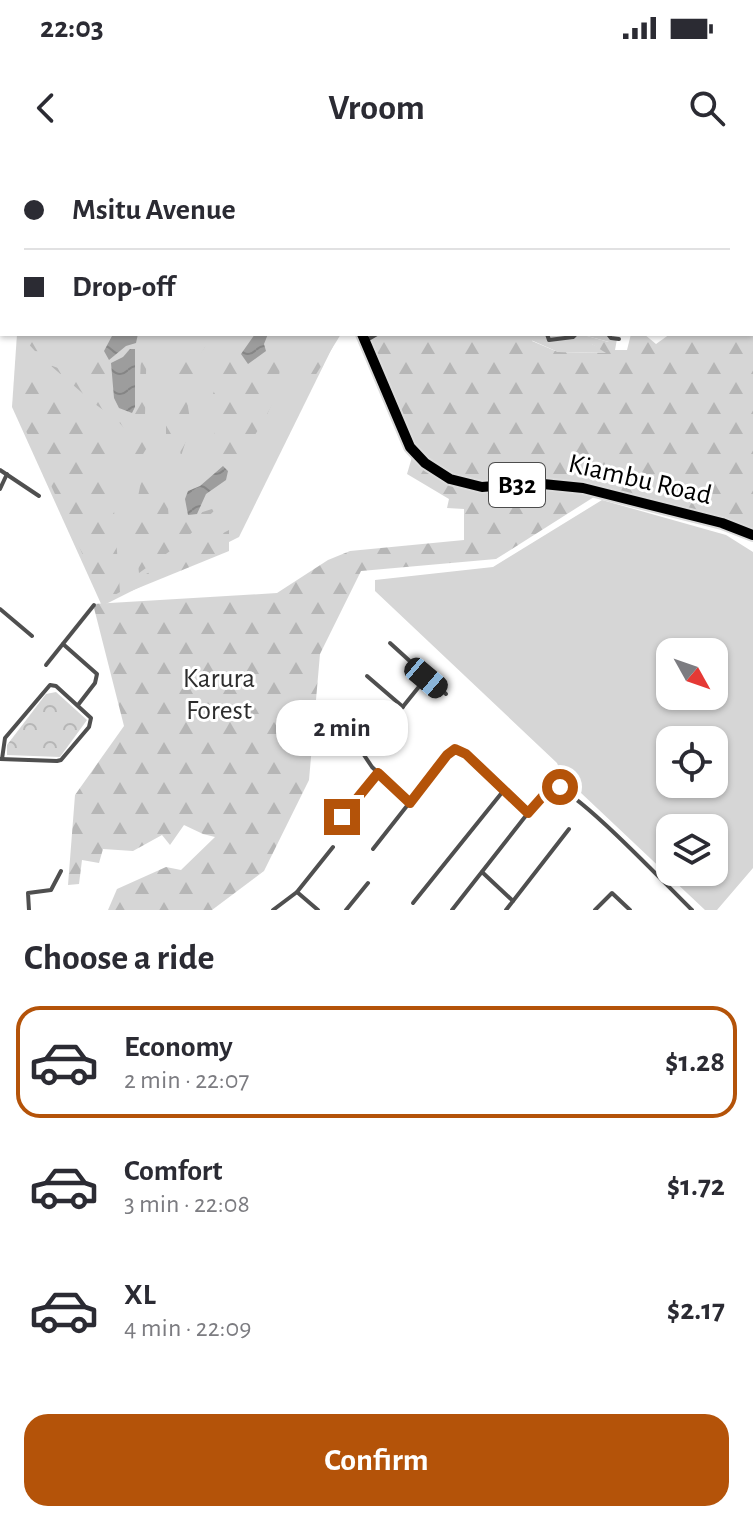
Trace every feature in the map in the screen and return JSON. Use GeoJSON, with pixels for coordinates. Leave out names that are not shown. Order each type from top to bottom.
{"type":"FeatureCollection","features":[{"type":"Feature","properties":{"kind":"highway","name":"Kiambu Road"},"geometry":{"type":"LineString","coordinates":[[363,337],[410,447],[435,471],[450,479],[482,487],[533,483],[583,488],[722,523],[753,535]]}},
{"type":"Feature","properties":{"kind":"street"},"geometry":{"type":"LineString","coordinates":[[548,336],[549,340],[574,336]]}},
{"type":"Feature","properties":{"kind":"street"},"geometry":{"type":"LineString","coordinates":[[610,336],[619,339]]}},
{"type":"Feature","properties":{"kind":"street"},"geometry":{"type":"LineString","coordinates":[[0,470],[39,496]]}},
{"type":"Feature","properties":{"kind":"street"},"geometry":{"type":"LineString","coordinates":[[0,489],[7,474]]}},
{"type":"Feature","properties":{"kind":"street"},"geometry":{"type":"LineString","coordinates":[[46,665],[94,605]]}},
{"type":"Feature","properties":{"kind":"street"},"geometry":{"type":"LineString","coordinates":[[0,609],[32,636]]}},
{"type":"Feature","properties":{"kind":"street"},"geometry":{"type":"LineString","coordinates":[[390,643],[446,694]]}},
{"type":"Feature","properties":{"kind":"street"},"geometry":{"type":"LineString","coordinates":[[63,644],[97,674],[95,683],[78,705]]}},
{"type":"Feature","properties":{"kind":"street"},"geometry":{"type":"LineString","coordinates":[[367,676],[403,707]]}},
{"type":"Feature","properties":{"kind":"street"},"geometry":{"type":"LineString","coordinates":[[410,803],[367,762],[364,755],[426,678]]}},
{"type":"Feature","properties":{"kind":"street"},"geometry":{"type":"LineString","coordinates":[[48,686],[56,686],[90,715],[91,723],[63,759],[1,759],[5,738],[48,686]]}},
{"type":"Feature","properties":{"kind":"street"},"geometry":{"type":"LineString","coordinates":[[373,849],[455,749],[466,754],[528,813]]}},
{"type":"Feature","properties":{"kind":"street"},"geometry":{"type":"LineString","coordinates":[[342,817],[378,773]]}},
{"type":"Feature","properties":{"kind":"street"},"geometry":{"type":"LineString","coordinates":[[452,910],[552,786],[560,787],[591,812],[692,910]]}},
{"type":"Feature","properties":{"kind":"street"},"geometry":{"type":"LineString","coordinates":[[413,903],[504,790]]}},
{"type":"Feature","properties":{"kind":"street"},"geometry":{"type":"LineString","coordinates":[[506,910],[569,829]]}},
{"type":"Feature","properties":{"kind":"street"},"geometry":{"type":"LineString","coordinates":[[273,910],[297,892],[333,847]]}},
{"type":"Feature","properties":{"kind":"street"},"geometry":{"type":"LineString","coordinates":[[29,910],[28,893],[51,890],[61,871]]}},
{"type":"Feature","properties":{"kind":"street"},"geometry":{"type":"LineString","coordinates":[[482,872],[513,901]]}},
{"type":"Feature","properties":{"kind":"street"},"geometry":{"type":"LineString","coordinates":[[346,910],[368,883]]}},
{"type":"Feature","properties":{"kind":"street"},"geometry":{"type":"LineString","coordinates":[[297,892],[318,910]]}},
{"type":"Feature","properties":{"kind":"street"},"geometry":{"type":"LineString","coordinates":[[595,910],[613,893],[630,910]]}},
{"type":"Feature","properties":{"kind":"green space"},"geometry":{"type":"Polygon","coordinates":[[[17,336],[338,336],[239,537],[102,606],[12,407],[17,336]]]}},
{"type":"Feature","properties":{"kind":"green space"},"geometry":{"type":"Polygon","coordinates":[[[26,336],[75,336],[56,353],[35,351],[25,340],[26,336]]]}},
{"type":"Feature","properties":{"kind":"green space"},"geometry":{"type":"Polygon","coordinates":[[[142,336],[147,336],[145,415],[151,432],[148,446],[140,459],[134,494],[131,492],[132,437],[117,420],[50,365],[71,373],[101,342],[111,396],[118,411],[134,415],[139,404],[142,336]]]}},
{"type":"Feature","properties":{"kind":"green space"},"geometry":{"type":"Polygon","coordinates":[[[170,336],[206,337],[205,347],[195,361],[193,381],[186,395],[191,425],[181,456],[177,434],[166,435],[166,426],[175,416],[178,371],[177,354],[170,336]]]}},
{"type":"Feature","properties":{"kind":"green space"},"geometry":{"type":"Polygon","coordinates":[[[242,336],[284,336],[277,393],[264,421],[234,467],[218,464],[211,400],[226,356],[242,336]]]}},
{"type":"Feature","properties":{"kind":"green space"},"geometry":{"type":"Polygon","coordinates":[[[316,336],[340,336],[307,389],[316,336]]]}},
{"type":"Feature","properties":{"kind":"green space"},"geometry":{"type":"Polygon","coordinates":[[[534,336],[587,336],[612,343],[592,344],[609,353],[558,352],[531,340],[534,336]]]}},
{"type":"Feature","properties":{"kind":"green space","name":"Karura Forest"},"geometry":{"type":"Polygon","coordinates":[[[535,336],[532,341],[558,352],[606,353],[590,343],[609,342],[587,336],[617,339],[615,350],[627,350],[630,336],[646,336],[656,344],[667,336],[753,336],[753,536],[605,490],[496,559],[361,571],[320,654],[309,780],[264,871],[212,910],[108,910],[117,889],[166,867],[181,870],[215,837],[184,825],[170,845],[162,835],[133,851],[103,849],[99,863],[82,860],[79,884],[68,885],[75,795],[124,726],[93,604],[277,593],[328,560],[350,551],[464,540],[464,509],[447,508],[449,499],[407,474],[415,447],[370,337],[535,336]]]}},
{"type":"Feature","properties":{"kind":"green space"},"geometry":{"type":"Polygon","coordinates":[[[18,360],[33,367],[63,395],[67,417],[89,427],[110,456],[120,592],[104,601],[15,407],[18,360]]]}},
{"type":"Feature","properties":{"kind":"green space"},"geometry":{"type":"Polygon","coordinates":[[[142,477],[167,491],[169,523],[218,507],[180,544],[139,573],[133,521],[142,477]]]}},
{"type":"Feature","properties":{"kind":"green space"},"geometry":{"type":"Polygon","coordinates":[[[602,500],[726,535],[753,552],[753,868],[717,910],[705,910],[680,886],[728,886],[728,814],[656,814],[656,864],[562,775],[557,763],[375,591],[375,580],[493,567],[602,500]]]}},
{"type":"Feature","properties":{"kind":"green space"},"geometry":{"type":"Polygon","coordinates":[[[229,530],[229,551],[131,591],[146,574],[229,530]]]}},
{"type":"Feature","properties":{"kind":"green space"},"geometry":{"type":"Polygon","coordinates":[[[56,692],[87,720],[60,757],[7,755],[7,745],[46,694],[56,692]]]}},
{"type":"Feature","properties":{"kind":"water"},"geometry":{"type":"Polygon","coordinates":[[[112,336],[138,336],[136,343],[126,346],[109,360],[104,351],[112,336]]]}},
{"type":"Feature","properties":{"kind":"water"},"geometry":{"type":"Polygon","coordinates":[[[254,336],[267,336],[264,344],[266,351],[248,364],[241,354],[254,336]]]}},
{"type":"Feature","properties":{"kind":"water"},"geometry":{"type":"Polygon","coordinates":[[[130,349],[135,349],[135,407],[132,413],[119,408],[114,398],[111,363],[130,349]]]}},
{"type":"Feature","properties":{"kind":"water"},"geometry":{"type":"Polygon","coordinates":[[[223,466],[228,471],[226,480],[206,494],[197,514],[188,515],[185,499],[188,491],[200,486],[223,466]]]}},
{"type":"Feature","properties":{"kind":"route"},"geometry":{"type":"LineString","coordinates":[[342,817],[378,773],[410,803],[455,749],[466,754],[528,813],[552,786],[560,787]]}}]}
